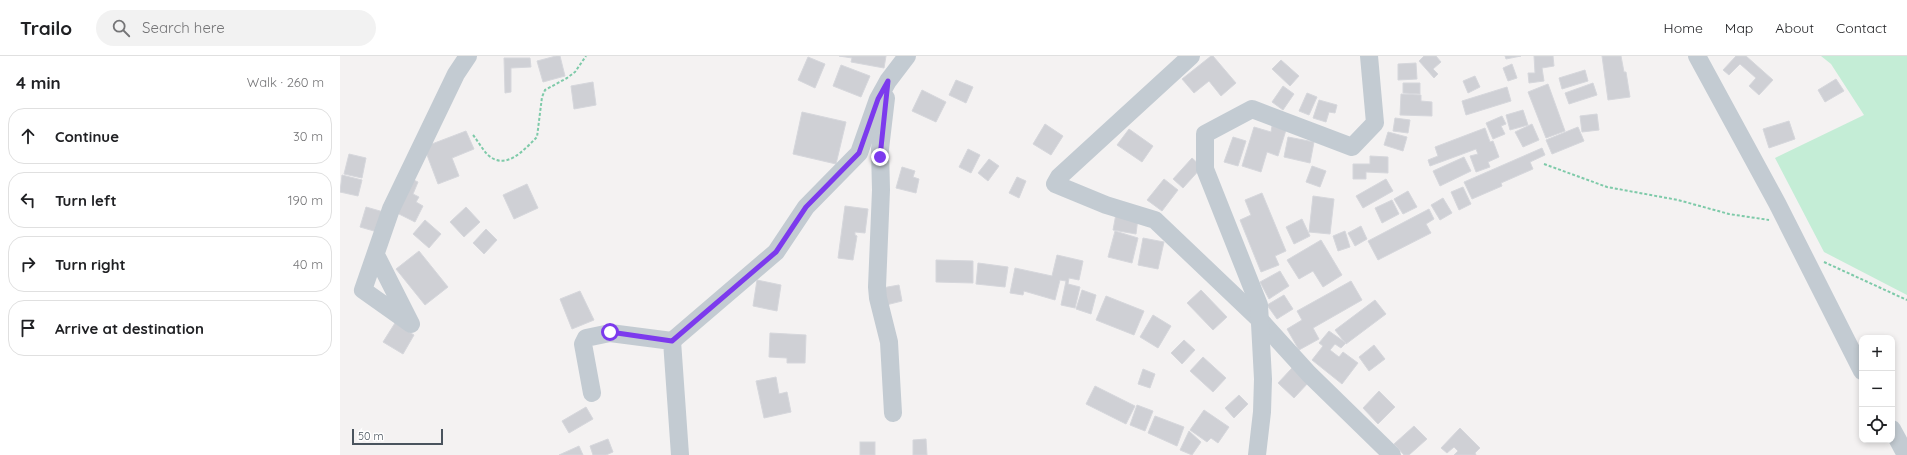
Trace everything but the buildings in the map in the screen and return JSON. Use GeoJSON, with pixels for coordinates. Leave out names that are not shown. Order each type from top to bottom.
{"type":"FeatureCollection","features":[{"type":"Feature","properties":{"kind":"street"},"geometry":{"type":"LineString","coordinates":[[376,255],[391,209],[456,74],[468,56]]}},
{"type":"Feature","properties":{"kind":"street"},"geometry":{"type":"LineString","coordinates":[[592,393],[583,344],[586,338],[610,332],[672,341],[776,252],[806,207],[859,153],[878,99],[888,81],[907,56]]}},
{"type":"Feature","properties":{"kind":"street"},"geometry":{"type":"LineString","coordinates":[[1191,56],[1059,177],[1055,184],[1106,205],[1155,220],[1260,320],[1309,374],[1392,455]]}},
{"type":"Feature","properties":{"kind":"street"},"geometry":{"type":"LineString","coordinates":[[1257,455],[1262,412],[1263,379],[1259,305],[1205,169],[1205,134],[1252,109],[1352,147],[1375,123],[1369,56]]}},
{"type":"Feature","properties":{"kind":"street"},"geometry":{"type":"LineString","coordinates":[[1696,56],[1786,222],[1859,365]]}},
{"type":"Feature","properties":{"kind":"street"},"geometry":{"type":"LineString","coordinates":[[888,81],[880,149],[881,190],[877,287],[878,298],[889,342],[892,413]]}},
{"type":"Feature","properties":{"kind":"street"},"geometry":{"type":"LineString","coordinates":[[672,341],[680,455]]}},
{"type":"Feature","properties":{"kind":"street"},"geometry":{"type":"LineString","coordinates":[[1895,435],[1906,455]]}},
{"type":"Feature","properties":{"kind":"path"},"geometry":{"type":"LineString","coordinates":[[473,134],[488,154],[497,161],[512,159],[537,137],[542,97],[545,90],[567,78],[574,72],[586,56]]}},
{"type":"Feature","properties":{"kind":"path"},"geometry":{"type":"LineString","coordinates":[[1544,164],[1607,187],[1678,200],[1729,214],[1786,222]]}},
{"type":"Feature","properties":{"kind":"path"},"geometry":{"type":"LineString","coordinates":[[1820,260],[1907,300]]}},
{"type":"Feature","properties":{"kind":"green space"},"geometry":{"type":"Polygon","coordinates":[[[1821,56],[1907,56],[1907,295],[1824,252],[1775,158],[1864,115],[1831,64],[1821,56]]]}},
{"type":"Feature","properties":{"kind":"route"},"geometry":{"type":"LineString","coordinates":[[610,332],[672,341],[776,252],[806,207],[859,153],[878,99],[888,81],[880,157]]}}]}
